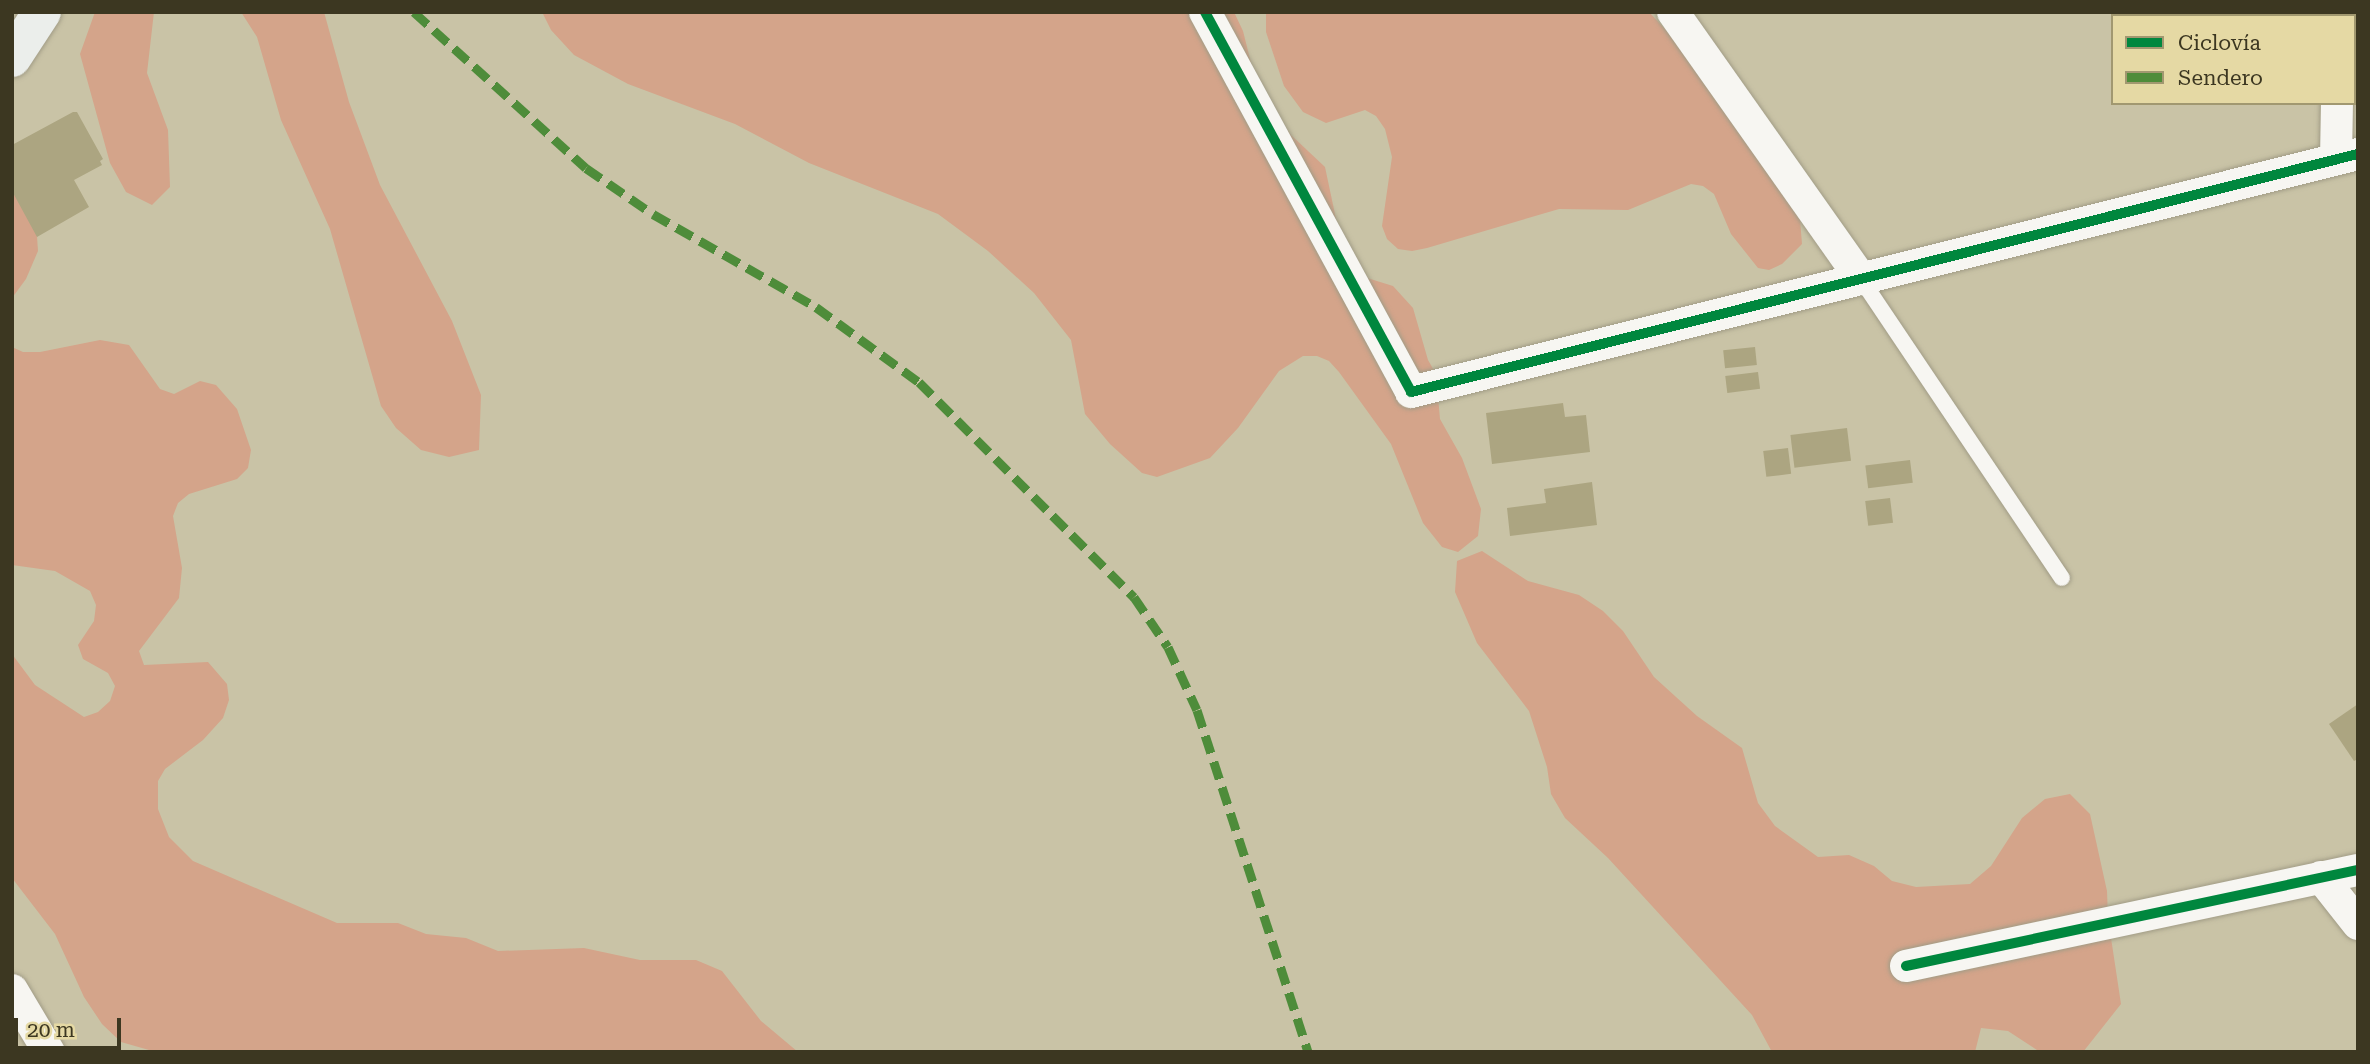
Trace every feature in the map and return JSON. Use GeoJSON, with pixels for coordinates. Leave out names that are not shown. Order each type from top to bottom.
{"type":"FeatureCollection","features":[{"type":"Feature","properties":{"kind":"main road"},"geometry":{"type":"LineString","coordinates":[[12,58],[42,12]]}},
{"type":"Feature","properties":{"kind":"street"},"geometry":{"type":"LineString","coordinates":[[1205,12],[1411,392],[2347,157],[2337,105]]}},
{"type":"Feature","properties":{"kind":"street"},"geometry":{"type":"LineString","coordinates":[[1673,12],[1861,279]]}},
{"type":"Feature","properties":{"kind":"street"},"geometry":{"type":"LineString","coordinates":[[1906,966],[2358,870]]}},
{"type":"Feature","properties":{"kind":"street"},"geometry":{"type":"LineString","coordinates":[[2321,877],[2358,924]]}},
{"type":"Feature","properties":{"kind":"street"},"geometry":{"type":"LineString","coordinates":[[12,990],[49,1052]]}},
{"type":"Feature","properties":{"kind":"lane"},"geometry":{"type":"LineString","coordinates":[[1861,279],[2062,578]]}},
{"type":"Feature","properties":{"kind":"shaded area"},"geometry":{"type":"Polygon","coordinates":[[[95,12],[154,12],[147,73],[168,130],[170,187],[152,205],[126,192],[110,163],[80,54],[95,12]]]}},
{"type":"Feature","properties":{"kind":"shaded area"},"geometry":{"type":"Polygon","coordinates":[[[241,12],[324,12],[349,102],[380,185],[452,321],[481,395],[479,450],[449,457],[421,450],[396,428],[381,406],[330,229],[281,120],[257,37],[241,12]]]}},
{"type":"Feature","properties":{"kind":"shaded area"},"geometry":{"type":"Polygon","coordinates":[[[542,12],[1234,12],[1243,31],[1253,71],[1273,110],[1291,135],[1325,167],[1343,252],[1364,277],[1393,286],[1413,308],[1428,360],[1436,374],[1440,419],[1462,458],[1481,509],[1478,536],[1458,552],[1442,547],[1423,523],[1391,444],[1339,372],[1329,361],[1317,356],[1303,356],[1279,371],[1238,428],[1210,458],[1157,477],[1142,473],[1110,444],[1085,414],[1071,340],[1034,293],[988,251],[938,214],[809,163],[735,124],[628,84],[574,55],[551,30],[542,12]]]}},
{"type":"Feature","properties":{"kind":"shaded area"},"geometry":{"type":"Polygon","coordinates":[[[1266,12],[1649,12],[1717,85],[1798,194],[1802,244],[1782,264],[1769,270],[1758,268],[1731,234],[1714,194],[1703,186],[1691,184],[1628,210],[1559,209],[1427,248],[1412,251],[1398,249],[1387,239],[1382,226],[1392,157],[1385,129],[1376,116],[1365,110],[1326,123],[1303,112],[1284,86],[1266,32],[1266,12]]]}},
{"type":"Feature","properties":{"kind":"shaded area"},"geometry":{"type":"Polygon","coordinates":[[[12,189],[36,222],[38,251],[26,279],[12,298],[12,189]]]}},
{"type":"Feature","properties":{"kind":"shaded area"},"geometry":{"type":"Polygon","coordinates":[[[100,340],[129,345],[160,389],[174,394],[200,381],[216,385],[237,409],[251,450],[248,468],[237,479],[189,494],[178,503],[173,516],[182,568],[179,598],[139,651],[144,665],[208,662],[227,684],[229,700],[223,718],[203,740],[165,769],[158,781],[158,809],[169,837],[193,861],[337,923],[398,923],[426,934],[466,938],[498,951],[584,948],[640,960],[696,960],[722,971],[761,1021],[798,1052],[156,1052],[121,1042],[102,1024],[84,997],[55,934],[12,878],[12,654],[35,685],[84,717],[98,712],[110,701],[115,686],[108,673],[83,659],[78,645],[94,621],[96,605],[90,591],[55,571],[12,565],[12,347],[23,352],[40,352],[100,340]]]}},
{"type":"Feature","properties":{"kind":"shaded area"},"geometry":{"type":"Polygon","coordinates":[[[1482,551],[1528,581],[1579,595],[1603,611],[1623,631],[1654,677],[1697,716],[1742,748],[1758,803],[1775,826],[1818,857],[1849,855],[1874,866],[1892,881],[1916,887],[1970,884],[1991,866],[2022,818],[2045,799],[2070,794],[2090,814],[2107,891],[2108,918],[2121,1004],[2083,1052],[2040,1052],[2008,1031],[1981,1028],[1975,1052],[1772,1052],[1752,1015],[1608,858],[1565,818],[1551,794],[1547,767],[1529,711],[1477,643],[1455,592],[1457,561],[1482,551]]]}},
{"type":"Feature","properties":{"kind":"building"},"geometry":{"type":"Polygon","coordinates":[[[77,112],[103,159],[100,161],[102,165],[74,180],[89,207],[37,237],[12,191],[12,145],[77,112]]]}},
{"type":"Feature","properties":{"kind":"building"},"geometry":{"type":"Polygon","coordinates":[[[1755,347],[1757,365],[1725,368],[1723,350],[1755,347]]]}},
{"type":"Feature","properties":{"kind":"building"},"geometry":{"type":"Polygon","coordinates":[[[1758,372],[1760,389],[1727,393],[1725,376],[1758,372]]]}},
{"type":"Feature","properties":{"kind":"building"},"geometry":{"type":"Polygon","coordinates":[[[1563,403],[1565,417],[1586,415],[1590,452],[1492,464],[1486,413],[1563,403]]]}},
{"type":"Feature","properties":{"kind":"building"},"geometry":{"type":"Polygon","coordinates":[[[1847,428],[1851,461],[1794,468],[1790,435],[1847,428]]]}},
{"type":"Feature","properties":{"kind":"building"},"geometry":{"type":"Polygon","coordinates":[[[1788,448],[1791,474],[1766,477],[1763,451],[1788,448]]]}},
{"type":"Feature","properties":{"kind":"building"},"geometry":{"type":"Polygon","coordinates":[[[1910,460],[1913,483],[1868,488],[1865,465],[1910,460]]]}},
{"type":"Feature","properties":{"kind":"building"},"geometry":{"type":"Polygon","coordinates":[[[1592,482],[1597,525],[1510,536],[1507,508],[1546,503],[1544,489],[1592,482]]]}},
{"type":"Feature","properties":{"kind":"building"},"geometry":{"type":"Polygon","coordinates":[[[1890,498],[1893,523],[1868,526],[1865,501],[1890,498]]]}},
{"type":"Feature","properties":{"kind":"building"},"geometry":{"type":"Polygon","coordinates":[[[2358,704],[2358,759],[2354,761],[2329,724],[2358,704]]]}},
{"type":"Feature","properties":{"kind":"marked path"},"geometry":{"type":"LineString","coordinates":[[414,12],[586,168],[653,214],[816,307],[919,382],[1134,597],[1168,647],[1197,710],[1308,1052]]}},
{"type":"Feature","properties":{"kind":"cycle path"},"geometry":{"type":"LineString","coordinates":[[1205,12],[1411,392],[2358,154]]}},
{"type":"Feature","properties":{"kind":"cycle path"},"geometry":{"type":"LineString","coordinates":[[1906,966],[2358,870]]}}]}
